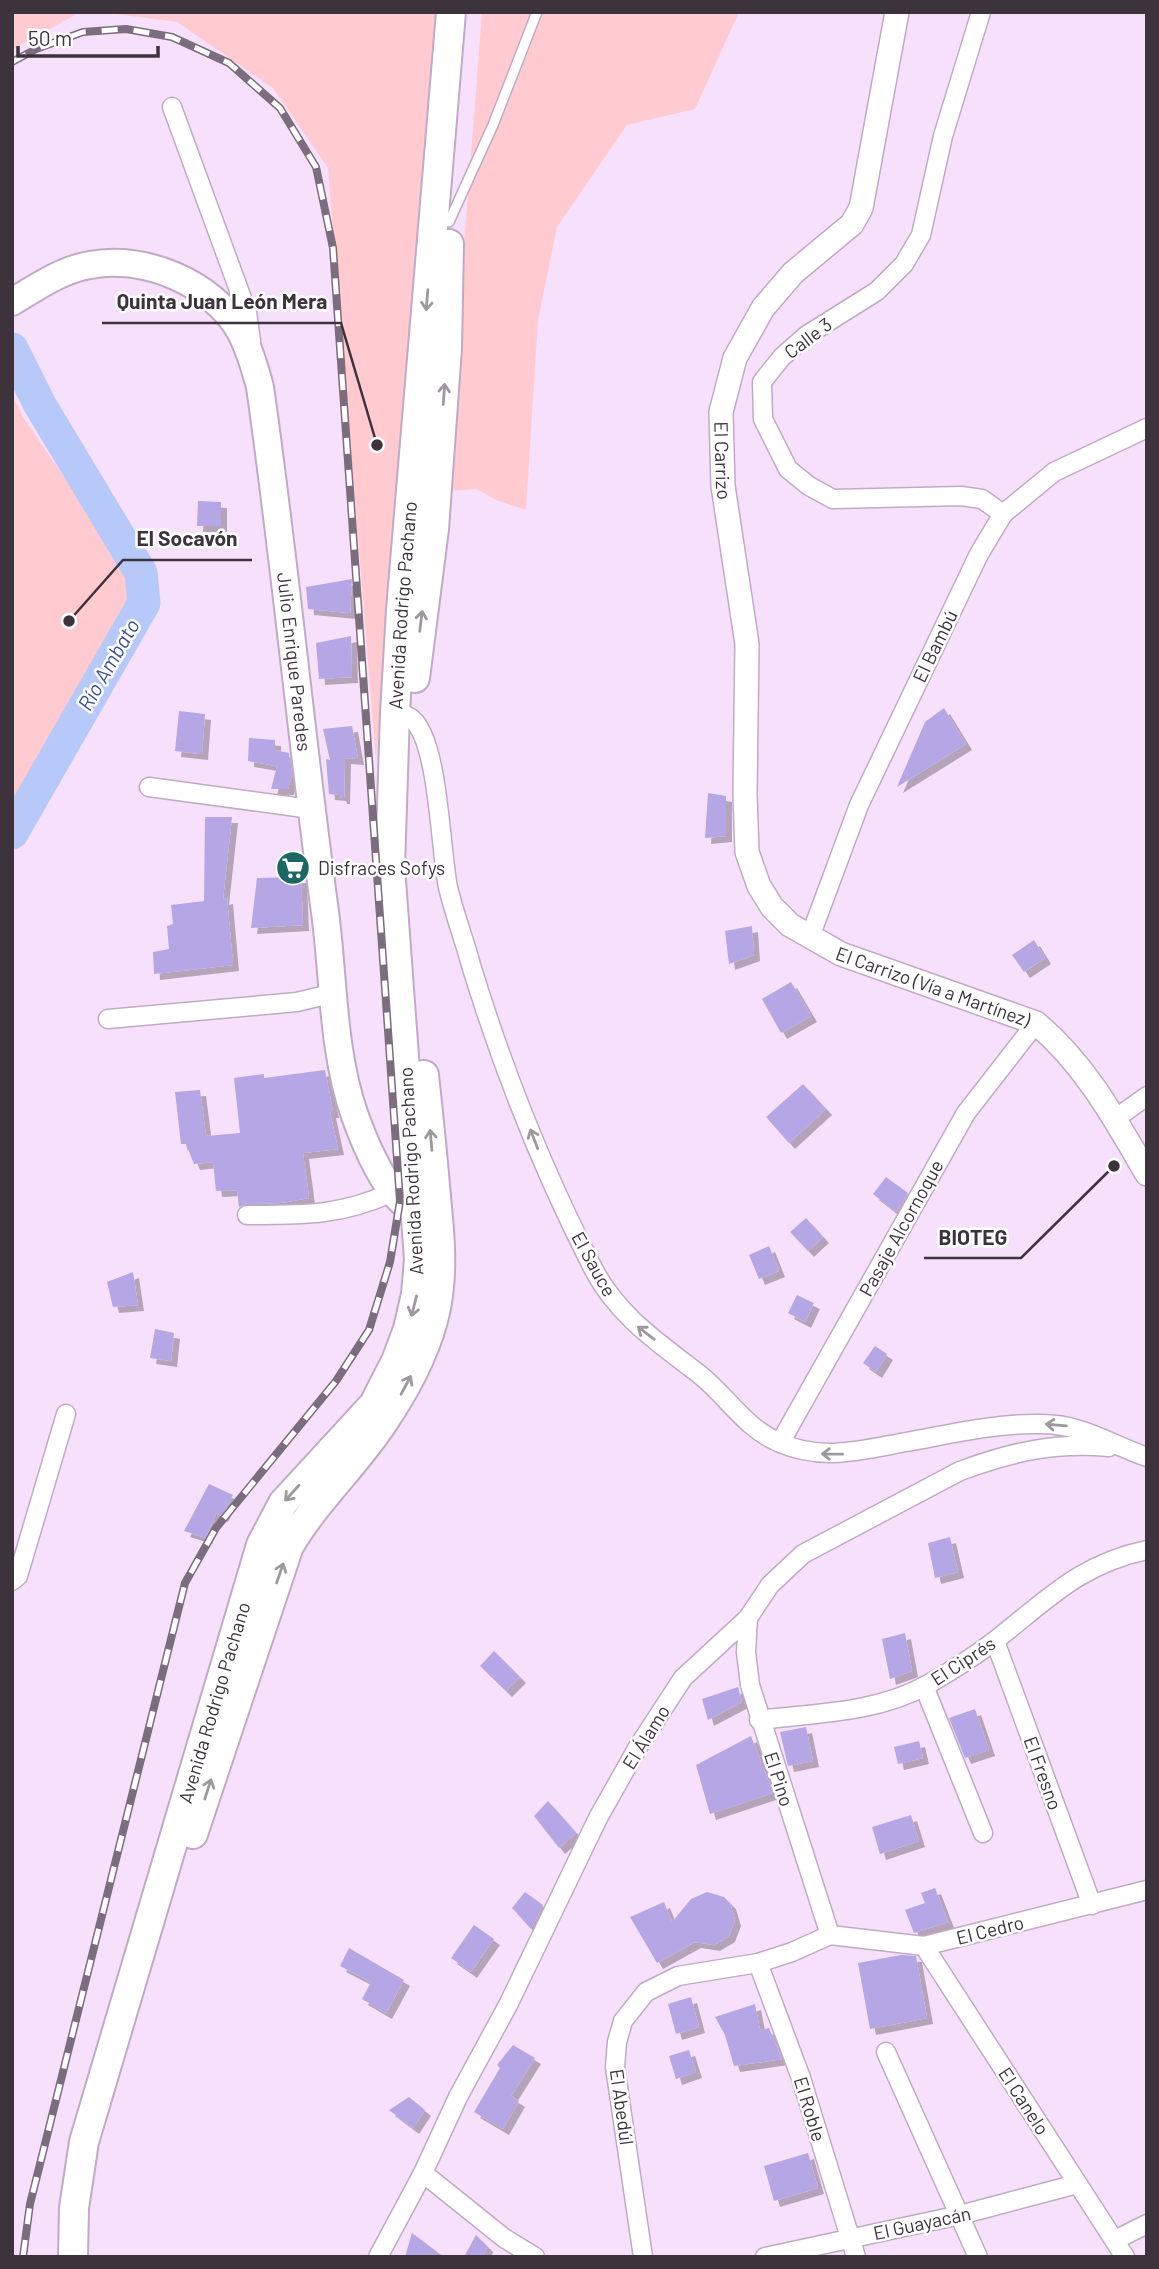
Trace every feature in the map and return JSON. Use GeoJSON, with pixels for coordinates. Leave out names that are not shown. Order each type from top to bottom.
{"type":"FeatureCollection","features":[{"type":"Feature","properties":{"kind":"main road","name":"Avenida Rodrigo Pachano"},"geometry":{"type":"LineString","coordinates":[[90,2257],[95,2181],[111,2101],[181,1872],[289,1546],[304,1520],[387,1418],[420,1357],[435,1309],[440,1275],[426,1211],[408,888],[408,776],[403,715],[402,597],[452,12]]}},
{"type":"Feature","properties":{"kind":"main road","name":"Avenida Rodrigo Pachano"},"geometry":{"type":"LineString","coordinates":[[403,715],[434,529],[447,348],[449,222],[468,12]]}},
{"type":"Feature","properties":{"kind":"main road","name":"Julio Enrique Paredes"},"geometry":{"type":"LineString","coordinates":[[12,302],[61,274],[89,265],[106,263],[156,269],[176,275],[208,296],[239,330],[256,368],[265,418],[339,1048],[355,1114],[365,1139],[394,1192],[426,1211]]}},
{"type":"Feature","properties":{"kind":"main road","name":"Avenida Rodrigo Pachano"},"geometry":{"type":"LineString","coordinates":[[73,2257],[74,2208],[84,2142],[261,1545],[283,1503],[374,1404],[396,1361],[408,1329],[416,1294],[426,1211]]}},
{"type":"Feature","properties":{"kind":"street","name":"El Carrizo"},"geometry":{"type":"LineString","coordinates":[[745,794],[747,644],[737,563],[723,486],[721,412],[735,358],[763,309],[793,274],[852,224],[861,208],[897,12]]}},
{"type":"Feature","properties":{"kind":"street","name":"Calle 3"},"geometry":{"type":"LineString","coordinates":[[981,12],[943,136],[921,235],[904,264],[877,291],[807,335],[782,357],[762,382],[762,419],[788,468],[809,486],[833,499],[961,496],[982,499],[1003,514]]}},
{"type":"Feature","properties":{"kind":"street"},"geometry":{"type":"LineString","coordinates":[[172,107],[247,312],[256,368]]}},
{"type":"Feature","properties":{"kind":"street","name":"El Bambú"},"geometry":{"type":"LineString","coordinates":[[810,937],[859,804],[979,554],[1003,514],[1054,472],[1147,428]]}},
{"type":"Feature","properties":{"kind":"street","name":"El Sauce"},"geometry":{"type":"LineString","coordinates":[[403,715],[423,733],[430,757],[448,887],[490,1028],[544,1165],[594,1269],[608,1295],[632,1321],[706,1380],[740,1417],[761,1433],[804,1451],[827,1455],[855,1453],[997,1425],[1041,1424],[1084,1429],[1120,1448],[1147,1457]]}},
{"type":"Feature","properties":{"kind":"street"},"geometry":{"type":"LineString","coordinates":[[149,787],[311,809]]}},
{"type":"Feature","properties":{"kind":"street","name":"El Carrizo (Vía a Martínez)"},"geometry":{"type":"LineString","coordinates":[[745,794],[747,852],[759,886],[772,907],[790,925],[841,954],[1036,1023],[1054,1037],[1086,1073],[1147,1174]]}},
{"type":"Feature","properties":{"kind":"street"},"geometry":{"type":"LineString","coordinates":[[108,1019],[297,1002],[334,993]]}},
{"type":"Feature","properties":{"kind":"street","name":"Pasaje Alcornoque"},"geometry":{"type":"LineString","coordinates":[[780,1443],[966,1113],[1036,1023]]}},
{"type":"Feature","properties":{"kind":"street"},"geometry":{"type":"LineString","coordinates":[[1115,1119],[1147,1096]]}},
{"type":"Feature","properties":{"kind":"street"},"geometry":{"type":"LineString","coordinates":[[247,1215],[296,1215],[340,1211],[394,1192]]}},
{"type":"Feature","properties":{"kind":"street"},"geometry":{"type":"LineString","coordinates":[[12,1581],[18,1576],[66,1415]]}},
{"type":"Feature","properties":{"kind":"street","name":"El Álamo"},"geometry":{"type":"LineString","coordinates":[[378,2257],[458,2097],[508,2006],[597,1818],[638,1747],[683,1678],[748,1618],[770,1585],[803,1554],[960,1471],[1038,1448],[1079,1444],[1120,1448]]}},
{"type":"Feature","properties":{"kind":"street","name":"El Ciprés"},"geometry":{"type":"LineString","coordinates":[[759,1720],[867,1707],[891,1701],[924,1686],[995,1641],[1069,1581],[1128,1554],[1147,1550]]}},
{"type":"Feature","properties":{"kind":"street","name":"El Pino"},"geometry":{"type":"LineString","coordinates":[[748,1618],[746,1652],[750,1685],[759,1720],[830,1935]]}},
{"type":"Feature","properties":{"kind":"street","name":"El Fresno"},"geometry":{"type":"LineString","coordinates":[[995,1641],[1092,1905]]}},
{"type":"Feature","properties":{"kind":"street"},"geometry":{"type":"LineString","coordinates":[[924,1686],[983,1833]]}},
{"type":"Feature","properties":{"kind":"street","name":"El Cedro"},"geometry":{"type":"LineString","coordinates":[[830,1935],[924,1946],[1147,1891]]}},
{"type":"Feature","properties":{"kind":"street","name":"El Abedúl"},"geometry":{"type":"LineString","coordinates":[[643,2257],[615,2067],[617,2042],[623,2021],[646,1992],[678,1976],[758,1963],[830,1935]]}},
{"type":"Feature","properties":{"kind":"street","name":"El Canelo"},"geometry":{"type":"LineString","coordinates":[[924,1946],[1125,2257]]}},
{"type":"Feature","properties":{"kind":"street","name":"El Roble"},"geometry":{"type":"LineString","coordinates":[[758,1963],[802,2078],[856,2257]]}},
{"type":"Feature","properties":{"kind":"street"},"geometry":{"type":"LineString","coordinates":[[886,2052],[978,2257]]}},
{"type":"Feature","properties":{"kind":"street"},"geometry":{"type":"LineString","coordinates":[[422,2173],[504,2238],[535,2257]]}},
{"type":"Feature","properties":{"kind":"street","name":"El Guayacán"},"geometry":{"type":"LineString","coordinates":[[765,2257],[960,2215],[1077,2184]]}},
{"type":"Feature","properties":{"kind":"street"},"geometry":{"type":"LineString","coordinates":[[1115,2240],[1147,2224]]}},
{"type":"Feature","properties":{"kind":"lane"},"geometry":{"type":"LineString","coordinates":[[449,222],[493,125],[537,12]]}},
{"type":"Feature","properties":{"kind":"shaded area"},"geometry":{"type":"Polygon","coordinates":[[[12,12],[80,12],[12,50],[12,12]]]}},
{"type":"Feature","properties":{"kind":"shaded area"},"geometry":{"type":"Polygon","coordinates":[[[101,12],[440,12],[376,760],[328,168],[273,88],[177,22],[101,12]]]}},
{"type":"Feature","properties":{"kind":"shaded area"},"geometry":{"type":"Polygon","coordinates":[[[482,12],[739,12],[695,109],[627,125],[557,227],[538,320],[526,510],[496,500],[477,489],[445,491],[482,12]]]}},
{"type":"Feature","properties":{"kind":"shaded area"},"geometry":{"type":"Polygon","coordinates":[[[12,394],[23,417],[130,574],[133,602],[118,640],[12,822],[12,394]]]}},
{"type":"Feature","properties":{"kind":"building"},"geometry":{"type":"Polygon","coordinates":[[[198,501],[221,502],[221,526],[197,526],[198,501]]]}},
{"type":"Feature","properties":{"kind":"building"},"geometry":{"type":"Polygon","coordinates":[[[352,579],[350,613],[308,609],[306,587],[352,579]]]}},
{"type":"Feature","properties":{"kind":"building"},"geometry":{"type":"Polygon","coordinates":[[[351,636],[352,677],[319,679],[316,643],[351,636]]]}},
{"type":"Feature","properties":{"kind":"building"},"geometry":{"type":"Polygon","coordinates":[[[944,708],[966,744],[897,787],[925,722],[944,708]]]}},
{"type":"Feature","properties":{"kind":"building"},"geometry":{"type":"Polygon","coordinates":[[[179,711],[205,714],[202,754],[175,751],[179,711]]]}},
{"type":"Feature","properties":{"kind":"building"},"geometry":{"type":"Polygon","coordinates":[[[352,726],[358,759],[345,758],[344,798],[341,798],[340,795],[329,794],[326,759],[330,760],[323,729],[352,726]]]}},
{"type":"Feature","properties":{"kind":"building"},"geometry":{"type":"Polygon","coordinates":[[[249,738],[275,740],[275,750],[289,753],[292,774],[288,789],[271,789],[277,766],[248,761],[249,738]]]}},
{"type":"Feature","properties":{"kind":"building"},"geometry":{"type":"Polygon","coordinates":[[[708,793],[726,796],[726,836],[705,838],[708,793]]]}},
{"type":"Feature","properties":{"kind":"building"},"geometry":{"type":"Polygon","coordinates":[[[205,817],[232,817],[223,899],[227,898],[233,965],[154,974],[153,952],[169,949],[167,926],[173,924],[171,905],[204,901],[205,817]]]}},
{"type":"Feature","properties":{"kind":"building"},"geometry":{"type":"Polygon","coordinates":[[[301,877],[303,925],[251,928],[257,878],[301,877]]]}},
{"type":"Feature","properties":{"kind":"building"},"geometry":{"type":"Polygon","coordinates":[[[752,926],[754,955],[729,964],[725,931],[752,926]]]}},
{"type":"Feature","properties":{"kind":"building"},"geometry":{"type":"Polygon","coordinates":[[[1034,940],[1045,958],[1024,972],[1012,955],[1034,940]]]}},
{"type":"Feature","properties":{"kind":"building"},"geometry":{"type":"Polygon","coordinates":[[[791,982],[811,1016],[781,1033],[762,999],[791,982]]]}},
{"type":"Feature","properties":{"kind":"building"},"geometry":{"type":"Polygon","coordinates":[[[325,1070],[338,1149],[303,1153],[309,1198],[239,1207],[237,1190],[216,1191],[213,1162],[194,1164],[186,1144],[181,1144],[175,1092],[200,1090],[206,1136],[240,1133],[234,1078],[264,1074],[264,1078],[325,1070]]]}},
{"type":"Feature","properties":{"kind":"building"},"geometry":{"type":"Polygon","coordinates":[[[803,1084],[826,1109],[789,1143],[766,1117],[803,1084]]]}},
{"type":"Feature","properties":{"kind":"building"},"geometry":{"type":"Polygon","coordinates":[[[886,1177],[908,1193],[896,1212],[873,1194],[886,1177]]]}},
{"type":"Feature","properties":{"kind":"building"},"geometry":{"type":"Polygon","coordinates":[[[806,1218],[823,1237],[808,1251],[790,1232],[806,1218]]]}},
{"type":"Feature","properties":{"kind":"building"},"geometry":{"type":"Polygon","coordinates":[[[769,1246],[779,1271],[759,1279],[749,1255],[769,1246]]]}},
{"type":"Feature","properties":{"kind":"building"},"geometry":{"type":"Polygon","coordinates":[[[133,1272],[138,1305],[113,1307],[107,1282],[133,1272]]]}},
{"type":"Feature","properties":{"kind":"building"},"geometry":{"type":"Polygon","coordinates":[[[797,1295],[814,1303],[805,1322],[788,1313],[797,1295]]]}},
{"type":"Feature","properties":{"kind":"building"},"geometry":{"type":"Polygon","coordinates":[[[155,1329],[174,1333],[171,1361],[150,1358],[155,1329]]]}},
{"type":"Feature","properties":{"kind":"building"},"geometry":{"type":"Polygon","coordinates":[[[875,1346],[887,1354],[876,1372],[863,1363],[875,1346]]]}},
{"type":"Feature","properties":{"kind":"building"},"geometry":{"type":"Polygon","coordinates":[[[209,1484],[233,1495],[222,1516],[216,1513],[206,1538],[184,1531],[209,1484]]]}},
{"type":"Feature","properties":{"kind":"building"},"geometry":{"type":"Polygon","coordinates":[[[950,1537],[958,1572],[935,1578],[928,1543],[950,1537]]]}},
{"type":"Feature","properties":{"kind":"building"},"geometry":{"type":"Polygon","coordinates":[[[905,1633],[912,1671],[890,1679],[882,1639],[905,1633]]]}},
{"type":"Feature","properties":{"kind":"building"},"geometry":{"type":"Polygon","coordinates":[[[494,1651],[520,1677],[506,1691],[480,1666],[494,1651]]]}},
{"type":"Feature","properties":{"kind":"building"},"geometry":{"type":"Polygon","coordinates":[[[738,1687],[742,1702],[708,1720],[702,1699],[738,1687]]]}},
{"type":"Feature","properties":{"kind":"building"},"geometry":{"type":"Polygon","coordinates":[[[975,1709],[989,1750],[965,1758],[949,1718],[975,1709]]]}},
{"type":"Feature","properties":{"kind":"building"},"geometry":{"type":"Polygon","coordinates":[[[806,1727],[813,1761],[788,1766],[780,1732],[806,1727]]]}},
{"type":"Feature","properties":{"kind":"building"},"geometry":{"type":"Polygon","coordinates":[[[751,1736],[773,1793],[710,1814],[696,1765],[751,1736]]]}},
{"type":"Feature","properties":{"kind":"building"},"geometry":{"type":"Polygon","coordinates":[[[919,1741],[923,1758],[898,1764],[894,1747],[919,1741]]]}},
{"type":"Feature","properties":{"kind":"building"},"geometry":{"type":"Polygon","coordinates":[[[548,1801],[576,1833],[559,1848],[534,1816],[548,1801]]]}},
{"type":"Feature","properties":{"kind":"building"},"geometry":{"type":"Polygon","coordinates":[[[911,1815],[919,1841],[880,1854],[872,1827],[911,1815]]]}},
{"type":"Feature","properties":{"kind":"building"},"geometry":{"type":"Polygon","coordinates":[[[935,1888],[948,1922],[914,1933],[905,1910],[925,1903],[921,1893],[935,1888]]]}},
{"type":"Feature","properties":{"kind":"building"},"geometry":{"type":"Polygon","coordinates":[[[525,1892],[543,1905],[531,1929],[512,1908],[525,1892]]]}},
{"type":"Feature","properties":{"kind":"building"},"geometry":{"type":"Polygon","coordinates":[[[707,1892],[724,1897],[730,1903],[735,1920],[729,1936],[714,1945],[695,1942],[657,1963],[630,1917],[664,1902],[672,1922],[691,1899],[707,1892]]]}},
{"type":"Feature","properties":{"kind":"building"},"geometry":{"type":"Polygon","coordinates":[[[474,1925],[494,1939],[471,1972],[451,1958],[474,1925]]]}},
{"type":"Feature","properties":{"kind":"building"},"geometry":{"type":"Polygon","coordinates":[[[349,1948],[404,1980],[386,2013],[362,1999],[371,1982],[340,1966],[349,1948]]]}},
{"type":"Feature","properties":{"kind":"building"},"geometry":{"type":"Polygon","coordinates":[[[901,1955],[916,1956],[927,2018],[870,2029],[858,1963],[901,1955]]]}},
{"type":"Feature","properties":{"kind":"building"},"geometry":{"type":"Polygon","coordinates":[[[691,1997],[699,2027],[676,2034],[668,2004],[691,1997]]]}},
{"type":"Feature","properties":{"kind":"building"},"geometry":{"type":"Polygon","coordinates":[[[755,2004],[760,2030],[769,2028],[782,2059],[734,2066],[725,2035],[715,2017],[755,2004]]]}},
{"type":"Feature","properties":{"kind":"building"},"geometry":{"type":"Polygon","coordinates":[[[513,2045],[535,2058],[511,2096],[519,2101],[503,2129],[474,2112],[500,2068],[497,2065],[513,2045]]]}},
{"type":"Feature","properties":{"kind":"building"},"geometry":{"type":"Polygon","coordinates":[[[689,2050],[696,2072],[676,2079],[669,2056],[689,2050]]]}},
{"type":"Feature","properties":{"kind":"building"},"geometry":{"type":"Polygon","coordinates":[[[409,2097],[425,2110],[413,2128],[389,2110],[409,2097]]]}},
{"type":"Feature","properties":{"kind":"building"},"geometry":{"type":"Polygon","coordinates":[[[808,2153],[818,2188],[774,2201],[764,2166],[808,2153]]]}},
{"type":"Feature","properties":{"kind":"building"},"geometry":{"type":"Polygon","coordinates":[[[412,2233],[444,2257],[405,2257],[412,2233]]]}},
{"type":"Feature","properties":{"kind":"building"},"geometry":{"type":"Polygon","coordinates":[[[476,2235],[487,2246],[483,2257],[464,2257],[476,2235]]]}},
{"type":"Feature","properties":{"kind":"waterway","name":"Río Ambato"},"geometry":{"type":"LineString","coordinates":[[12,349],[40,405],[141,573],[144,603],[12,833]]}},
{"type":"Feature","properties":{"kind":"railway"},"geometry":{"type":"LineString","coordinates":[[12,62],[36,49],[83,32],[126,29],[172,37],[229,63],[280,108],[316,167],[333,248],[400,1201],[390,1262],[369,1330],[336,1381],[216,1528],[185,1583],[30,2204],[23,2257]]}},
{"type":"Feature","properties":{"kind":"place","name":"Quinta Juan León Mera"},"geometry":{"type":"Point","coordinates":[377,445]}},
{"type":"Feature","properties":{"kind":"place","name":"El Socavón"},"geometry":{"type":"Point","coordinates":[69,621]}},
{"type":"Feature","properties":{"kind":"place","name":"Disfraces Sofys"},"geometry":{"type":"Point","coordinates":[293,868]}},
{"type":"Feature","properties":{"kind":"place","name":"BIOTEG"},"geometry":{"type":"Point","coordinates":[1114,1166]}}]}
